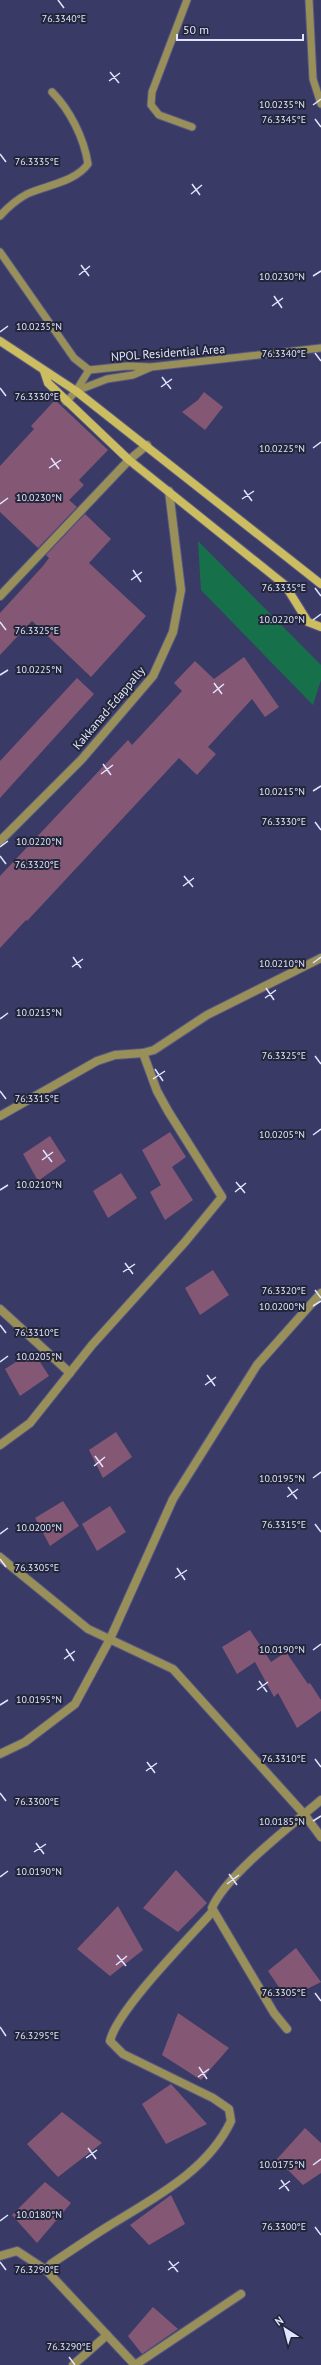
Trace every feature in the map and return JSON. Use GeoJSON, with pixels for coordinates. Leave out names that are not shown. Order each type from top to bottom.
{"type":"FeatureCollection","features":[{"type":"Feature","properties":{"kind":"main road"},"geometry":{"type":"LineString","coordinates":[[0,341],[76,391],[321,584]]}},
{"type":"Feature","properties":{"kind":"main road"},"geometry":{"type":"LineString","coordinates":[[44,371],[48,383],[66,402],[129,460],[285,585],[308,622],[321,627]]}},
{"type":"Feature","properties":{"kind":"street"},"geometry":{"type":"LineString","coordinates":[[0,596],[129,460],[146,445]]}},
{"type":"Feature","properties":{"kind":"street","name":"Kakkanad-Edappally"},"geometry":{"type":"LineString","coordinates":[[0,841],[82,759],[153,676],[172,632],[181,590],[169,491]]}},
{"type":"Feature","properties":{"kind":"street"},"geometry":{"type":"LineString","coordinates":[[0,1116],[97,1061],[115,1055],[143,1053],[154,1050],[207,1015],[321,958]]}},
{"type":"Feature","properties":{"kind":"street"},"geometry":{"type":"LineString","coordinates":[[0,1444],[30,1423],[92,1345],[185,1242],[222,1197],[157,1091],[143,1053]]}},
{"type":"Feature","properties":{"kind":"street"},"geometry":{"type":"LineString","coordinates":[[0,1754],[25,1742],[75,1704],[110,1639],[173,1499],[257,1365],[321,1294]]}},
{"type":"Feature","properties":{"kind":"street"},"geometry":{"type":"LineString","coordinates":[[0,1309],[70,1373]]}},
{"type":"Feature","properties":{"kind":"street"},"geometry":{"type":"LineString","coordinates":[[0,1557],[88,1628],[173,1669],[304,1814],[321,1837]]}},
{"type":"Feature","properties":{"kind":"street"},"geometry":{"type":"LineString","coordinates":[[46,2270],[57,2260],[181,2180],[219,2141],[231,2121],[228,2109],[213,2098],[123,2054],[110,2041],[112,2034],[126,2011],[213,1911],[215,1900],[231,1880],[321,1800]]}},
{"type":"Feature","properties":{"kind":"street"},"geometry":{"type":"LineString","coordinates":[[213,1911],[274,2013],[286,2029]]}},
{"type":"Feature","properties":{"kind":"street"},"geometry":{"type":"LineString","coordinates":[[0,2256],[17,2251],[46,2270],[135,2365],[241,2294]]}},
{"type":"Feature","properties":{"kind":"street"},"geometry":{"type":"LineString","coordinates":[[73,2365],[108,2335]]}},
{"type":"Feature","properties":{"kind":"lane"},"geometry":{"type":"LineString","coordinates":[[187,0],[152,92],[151,105],[159,115],[192,127]]}},
{"type":"Feature","properties":{"kind":"lane"},"geometry":{"type":"LineString","coordinates":[[309,0],[313,79],[321,104]]}},
{"type":"Feature","properties":{"kind":"lane"},"geometry":{"type":"LineString","coordinates":[[0,216],[11,204],[21,198],[75,176],[83,171],[88,164],[80,137],[68,112],[52,92]]}},
{"type":"Feature","properties":{"kind":"lane"},"geometry":{"type":"LineString","coordinates":[[0,252],[74,358],[89,370],[76,391],[66,402]]}},
{"type":"Feature","properties":{"kind":"lane","name":"NPOL Residential Area"},"geometry":{"type":"LineString","coordinates":[[89,370],[128,366],[151,367],[321,348]]}},
{"type":"Feature","properties":{"kind":"lane"},"geometry":{"type":"LineString","coordinates":[[76,391],[107,379],[133,375],[151,367]]}},
{"type":"Feature","properties":{"kind":"green space"},"geometry":{"type":"Polygon","coordinates":[[[198,541],[321,665],[321,680],[313,705],[201,590],[198,541]]]}},
{"type":"Feature","properties":{"kind":"building"},"geometry":{"type":"Polygon","coordinates":[[[204,392],[223,407],[205,430],[182,412],[198,400],[204,392]]]}},
{"type":"Feature","properties":{"kind":"building"},"geometry":{"type":"Polygon","coordinates":[[[55,400],[108,450],[79,480],[84,485],[69,500],[77,507],[38,548],[0,512],[0,466],[34,429],[31,426],[55,400]]]}},
{"type":"Feature","properties":{"kind":"building"},"geometry":{"type":"Polygon","coordinates":[[[85,514],[111,539],[89,563],[146,616],[91,677],[32,621],[0,655],[0,613],[43,566],[49,558],[46,555],[85,514]]]}},
{"type":"Feature","properties":{"kind":"building"},"geometry":{"type":"Polygon","coordinates":[[[244,657],[279,707],[265,717],[252,699],[208,747],[216,754],[197,775],[179,758],[0,948],[0,876],[128,740],[132,745],[182,691],[174,683],[195,661],[214,679],[244,657]]]}},
{"type":"Feature","properties":{"kind":"building"},"geometry":{"type":"Polygon","coordinates":[[[77,678],[94,694],[0,798],[0,761],[77,678]]]}},
{"type":"Feature","properties":{"kind":"building"},"geometry":{"type":"Polygon","coordinates":[[[170,1132],[186,1157],[172,1167],[193,1200],[165,1220],[150,1192],[161,1185],[142,1150],[170,1132]]]}},
{"type":"Feature","properties":{"kind":"building"},"geometry":{"type":"Polygon","coordinates":[[[50,1136],[66,1161],[38,1181],[23,1154],[50,1136]]]}},
{"type":"Feature","properties":{"kind":"building"},"geometry":{"type":"Polygon","coordinates":[[[121,1173],[137,1198],[108,1218],[93,1191],[121,1173]]]}},
{"type":"Feature","properties":{"kind":"building"},"geometry":{"type":"Polygon","coordinates":[[[213,1270],[229,1295],[200,1315],[185,1288],[213,1270]]]}},
{"type":"Feature","properties":{"kind":"building"},"geometry":{"type":"Polygon","coordinates":[[[33,1351],[49,1376],[20,1396],[5,1369],[33,1351]]]}},
{"type":"Feature","properties":{"kind":"building"},"geometry":{"type":"Polygon","coordinates":[[[116,1432],[132,1457],[103,1478],[89,1450],[116,1432]]]}},
{"type":"Feature","properties":{"kind":"building"},"geometry":{"type":"Polygon","coordinates":[[[63,1501],[79,1526],[50,1546],[35,1518],[63,1501]]]}},
{"type":"Feature","properties":{"kind":"building"},"geometry":{"type":"Polygon","coordinates":[[[110,1506],[126,1532],[97,1551],[82,1524],[110,1506]]]}},
{"type":"Feature","properties":{"kind":"building"},"geometry":{"type":"Polygon","coordinates":[[[250,1630],[271,1662],[286,1652],[321,1700],[321,1711],[297,1728],[278,1693],[274,1697],[255,1662],[237,1674],[222,1647],[250,1630]]]}},
{"type":"Feature","properties":{"kind":"building"},"geometry":{"type":"Polygon","coordinates":[[[176,1870],[207,1903],[178,1932],[143,1908],[176,1870]]]}},
{"type":"Feature","properties":{"kind":"building"},"geometry":{"type":"Polygon","coordinates":[[[118,1906],[143,1950],[110,1976],[77,1949],[118,1906]]]}},
{"type":"Feature","properties":{"kind":"building"},"geometry":{"type":"Polygon","coordinates":[[[296,1948],[321,1982],[287,1999],[268,1971],[296,1948]]]}},
{"type":"Feature","properties":{"kind":"building"},"geometry":{"type":"Polygon","coordinates":[[[178,2013],[229,2048],[201,2080],[162,2055],[178,2013]]]}},
{"type":"Feature","properties":{"kind":"building"},"geometry":{"type":"Polygon","coordinates":[[[171,2084],[207,2124],[166,2144],[142,2104],[171,2084]]]}},
{"type":"Feature","properties":{"kind":"building"},"geometry":{"type":"Polygon","coordinates":[[[62,2112],[102,2143],[58,2177],[27,2144],[62,2112]]]}},
{"type":"Feature","properties":{"kind":"building"},"geometry":{"type":"Polygon","coordinates":[[[305,2128],[321,2143],[321,2173],[303,2185],[277,2159],[305,2128]]]}},
{"type":"Feature","properties":{"kind":"building"},"geometry":{"type":"Polygon","coordinates":[[[45,2182],[71,2203],[37,2243],[12,2215],[45,2182]]]}},
{"type":"Feature","properties":{"kind":"building"},"geometry":{"type":"Polygon","coordinates":[[[171,2195],[185,2224],[149,2245],[130,2225],[171,2195]]]}},
{"type":"Feature","properties":{"kind":"building"},"geometry":{"type":"Polygon","coordinates":[[[153,2307],[178,2329],[142,2354],[128,2336],[153,2307]]]}}]}
